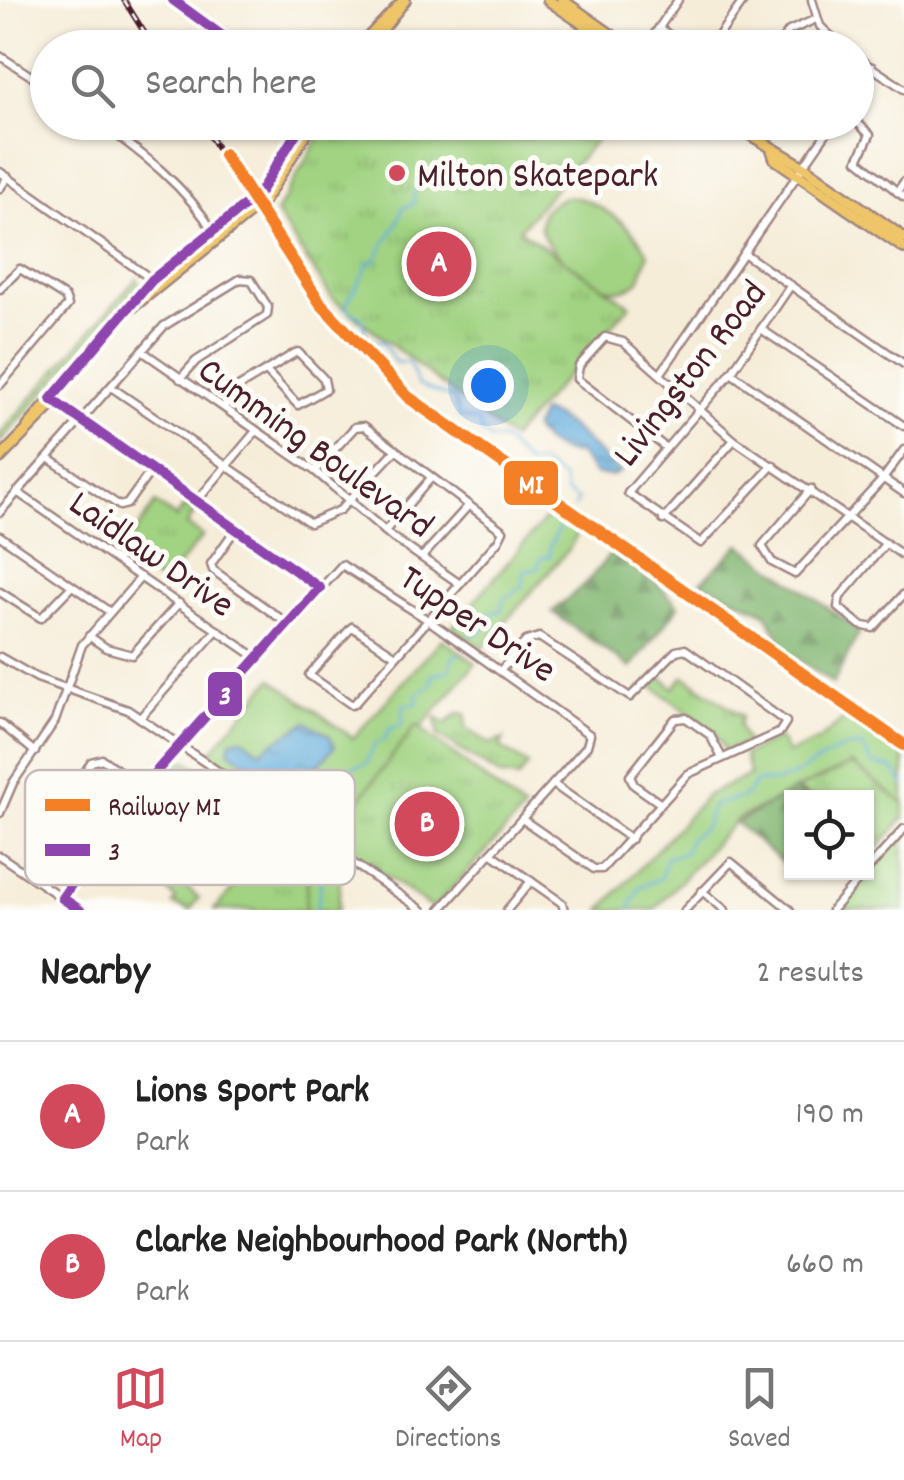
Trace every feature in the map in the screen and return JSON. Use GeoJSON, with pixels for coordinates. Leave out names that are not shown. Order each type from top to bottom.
{"type":"FeatureCollection","features":[{"type":"Feature","properties":{"kind":"main road"},"geometry":{"type":"LineString","coordinates":[[376,30],[405,0]]}},
{"type":"Feature","properties":{"kind":"main road"},"geometry":{"type":"LineString","coordinates":[[382,30],[405,0]]}},
{"type":"Feature","properties":{"kind":"main road"},"geometry":{"type":"LineString","coordinates":[[548,0],[592,30]]}},
{"type":"Feature","properties":{"kind":"main road"},"geometry":{"type":"LineString","coordinates":[[562,0],[604,30]]}},
{"type":"Feature","properties":{"kind":"main road"},"geometry":{"type":"LineString","coordinates":[[215,235],[258,195],[292,140]]}},
{"type":"Feature","properties":{"kind":"main road"},"geometry":{"type":"LineString","coordinates":[[0,458],[49,408],[51,399],[155,283],[263,202],[302,140]]}},
{"type":"Feature","properties":{"kind":"main road"},"geometry":{"type":"LineString","coordinates":[[756,140],[772,150],[775,159],[801,171],[904,238]]}},
{"type":"Feature","properties":{"kind":"main road"},"geometry":{"type":"LineString","coordinates":[[801,171],[904,248]]}},
{"type":"Feature","properties":{"kind":"street"},"geometry":{"type":"LineString","coordinates":[[174,0],[215,30]]}},
{"type":"Feature","properties":{"kind":"street"},"geometry":{"type":"LineString","coordinates":[[662,30],[659,28],[678,0]]}},
{"type":"Feature","properties":{"kind":"street"},"geometry":{"type":"LineString","coordinates":[[723,30],[744,0]]}},
{"type":"Feature","properties":{"kind":"street"},"geometry":{"type":"LineString","coordinates":[[812,0],[816,20],[826,30]]}},
{"type":"Feature","properties":{"kind":"street"},"geometry":{"type":"LineString","coordinates":[[791,30],[816,20]]}},
{"type":"Feature","properties":{"kind":"street"},"geometry":{"type":"LineString","coordinates":[[0,56],[30,75]]}},
{"type":"Feature","properties":{"kind":"street"},"geometry":{"type":"LineString","coordinates":[[874,68],[904,90]]}},
{"type":"Feature","properties":{"kind":"street"},"geometry":{"type":"LineString","coordinates":[[123,140],[148,158],[198,209],[215,235]]}},
{"type":"Feature","properties":{"kind":"street"},"geometry":{"type":"LineString","coordinates":[[660,373],[822,140]]}},
{"type":"Feature","properties":{"kind":"street"},"geometry":{"type":"LineString","coordinates":[[868,140],[858,160],[901,194],[904,182]]}},
{"type":"Feature","properties":{"kind":"street"},"geometry":{"type":"LineString","coordinates":[[0,188],[4,175],[155,283]]}},
{"type":"Feature","properties":{"kind":"street"},"geometry":{"type":"LineString","coordinates":[[745,254],[904,364]]}},
{"type":"Feature","properties":{"kind":"street"},"geometry":{"type":"LineString","coordinates":[[0,289],[20,269],[65,297],[68,305],[0,385]]}},
{"type":"Feature","properties":{"kind":"street"},"geometry":{"type":"LineString","coordinates":[[0,512],[164,326],[240,279],[250,280],[268,307],[267,315],[196,361],[180,378]]}},
{"type":"Feature","properties":{"kind":"street","name":"Livingston Road"},"geometry":{"type":"LineString","coordinates":[[663,520],[628,493],[731,373],[791,285]]}},
{"type":"Feature","properties":{"kind":"street"},"geometry":{"type":"LineString","coordinates":[[761,329],[904,426]]}},
{"type":"Feature","properties":{"kind":"street"},"geometry":{"type":"LineString","coordinates":[[665,447],[580,382],[576,373],[609,336],[701,407],[734,440],[904,556]]}},
{"type":"Feature","properties":{"kind":"street","name":"Cumming Boulevard"},"geometry":{"type":"LineString","coordinates":[[142,351],[352,498],[385,531],[460,584]]}},
{"type":"Feature","properties":{"kind":"street"},"geometry":{"type":"LineString","coordinates":[[224,408],[237,388],[266,371],[300,352],[324,380],[326,390],[298,405],[266,371]]}},
{"type":"Feature","properties":{"kind":"street"},"geometry":{"type":"LineString","coordinates":[[731,373],[904,493]]}},
{"type":"Feature","properties":{"kind":"street"},"geometry":{"type":"LineString","coordinates":[[111,386],[310,523],[340,510],[394,452]]}},
{"type":"Feature","properties":{"kind":"street"},"geometry":{"type":"LineString","coordinates":[[51,399],[320,588]]}},
{"type":"Feature","properties":{"kind":"street"},"geometry":{"type":"LineString","coordinates":[[315,471],[358,426],[503,531],[460,584],[352,706],[309,675],[352,628],[396,656]]}},
{"type":"Feature","properties":{"kind":"street"},"geometry":{"type":"LineString","coordinates":[[196,502],[256,431]]}},
{"type":"Feature","properties":{"kind":"street"},"geometry":{"type":"LineString","coordinates":[[734,440],[663,520],[704,542],[772,464]]}},
{"type":"Feature","properties":{"kind":"street"},"geometry":{"type":"LineString","coordinates":[[811,489],[763,544],[762,552],[772,562],[800,573],[884,479],[904,450]]}},
{"type":"Feature","properties":{"kind":"street"},"geometry":{"type":"LineString","coordinates":[[48,458],[120,506],[127,504],[150,471]]}},
{"type":"Feature","properties":{"kind":"street"},"geometry":{"type":"LineString","coordinates":[[385,531],[431,478]]}},
{"type":"Feature","properties":{"kind":"street","name":"Laidlaw Drive"},"geometry":{"type":"LineString","coordinates":[[17,492],[257,658]]}},
{"type":"Feature","properties":{"kind":"street"},"geometry":{"type":"LineString","coordinates":[[422,558],[470,505]]}},
{"type":"Feature","properties":{"kind":"street"},"geometry":{"type":"LineString","coordinates":[[235,530],[211,564],[213,570],[288,624]]}},
{"type":"Feature","properties":{"kind":"street"},"geometry":{"type":"LineString","coordinates":[[0,536],[110,612]]}},
{"type":"Feature","properties":{"kind":"street"},"geometry":{"type":"LineString","coordinates":[[886,544],[840,597],[838,607],[860,624],[873,628],[904,594]]}},
{"type":"Feature","properties":{"kind":"street","name":"Tupper Drive"},"geometry":{"type":"LineString","coordinates":[[157,770],[338,567],[347,566],[588,732],[589,742],[440,910]]}},
{"type":"Feature","properties":{"kind":"street"},"geometry":{"type":"LineString","coordinates":[[0,813],[11,789],[56,722],[66,688],[90,636],[141,578]]}},
{"type":"Feature","properties":{"kind":"street"},"geometry":{"type":"LineString","coordinates":[[0,592],[41,618],[72,586]]}},
{"type":"Feature","properties":{"kind":"street"},"geometry":{"type":"LineString","coordinates":[[90,636],[106,648],[132,655],[179,604]]}},
{"type":"Feature","properties":{"kind":"street"},"geometry":{"type":"LineString","coordinates":[[140,718],[217,630]]}},
{"type":"Feature","properties":{"kind":"street"},"geometry":{"type":"LineString","coordinates":[[501,670],[526,641],[539,637],[630,697],[676,651],[685,650],[785,718],[779,733],[688,774],[598,870],[522,819]]}},
{"type":"Feature","properties":{"kind":"street"},"geometry":{"type":"LineString","coordinates":[[0,658],[140,718],[217,770]]}},
{"type":"Feature","properties":{"kind":"street"},"geometry":{"type":"LineString","coordinates":[[662,804],[634,785],[630,776],[675,720],[686,718],[710,734],[722,758]]}},
{"type":"Feature","properties":{"kind":"street"},"geometry":{"type":"LineString","coordinates":[[0,723],[35,752]]}},
{"type":"Feature","properties":{"kind":"street"},"geometry":{"type":"LineString","coordinates":[[87,770],[92,762],[102,759],[118,770]]}},
{"type":"Feature","properties":{"kind":"street"},"geometry":{"type":"LineString","coordinates":[[552,784],[631,839]]}},
{"type":"Feature","properties":{"kind":"street"},"geometry":{"type":"LineString","coordinates":[[0,785],[11,789]]}},
{"type":"Feature","properties":{"kind":"street"},"geometry":{"type":"LineString","coordinates":[[874,863],[904,829]]}},
{"type":"Feature","properties":{"kind":"street"},"geometry":{"type":"LineString","coordinates":[[492,853],[562,903],[564,910]]}},
{"type":"Feature","properties":{"kind":"street"},"geometry":{"type":"LineString","coordinates":[[0,856],[25,873]]}},
{"type":"Feature","properties":{"kind":"street"},"geometry":{"type":"LineString","coordinates":[[685,910],[725,864],[733,862],[790,910]]}},
{"type":"Feature","properties":{"kind":"street"},"geometry":{"type":"LineString","coordinates":[[355,864],[422,910]]}},
{"type":"Feature","properties":{"kind":"street"},"geometry":{"type":"LineString","coordinates":[[832,910],[859,880]]}},
{"type":"Feature","properties":{"kind":"street"},"geometry":{"type":"LineString","coordinates":[[506,910],[531,882]]}},
{"type":"Feature","properties":{"kind":"street"},"geometry":{"type":"LineString","coordinates":[[43,885],[80,910]]}},
{"type":"Feature","properties":{"kind":"street","name":"Tupper Drive"},"geometry":{"type":"LineString","coordinates":[[62,898],[71,885]]}},
{"type":"Feature","properties":{"kind":"street"},"geometry":{"type":"LineString","coordinates":[[702,891],[725,910]]}},
{"type":"Feature","properties":{"kind":"green space"},"geometry":{"type":"Polygon","coordinates":[[[317,140],[596,140],[519,230],[630,305],[511,439],[332,298],[276,213],[317,140]]]}},
{"type":"Feature","properties":{"kind":"green space"},"geometry":{"type":"Polygon","coordinates":[[[565,197],[600,207],[635,235],[648,255],[639,281],[621,290],[605,287],[571,267],[556,252],[544,237],[540,222],[546,208],[565,197]]]}},
{"type":"Feature","properties":{"kind":"green space"},"geometry":{"type":"Polygon","coordinates":[[[137,278],[140,284],[0,443],[0,434],[137,278]]]}},
{"type":"Feature","properties":{"kind":"green space"},"geometry":{"type":"Polygon","coordinates":[[[155,503],[176,518],[186,504],[196,511],[187,525],[203,536],[163,584],[120,555],[155,503]]]}},
{"type":"Feature","properties":{"kind":"green space"},"geometry":{"type":"Polygon","coordinates":[[[553,510],[579,531],[569,549],[482,648],[452,627],[553,510]]]}},
{"type":"Feature","properties":{"kind":"green space"},"geometry":{"type":"Polygon","coordinates":[[[740,544],[860,631],[833,684],[787,651],[766,613],[701,582],[740,544]]]}},
{"type":"Feature","properties":{"kind":"green space"},"geometry":{"type":"Polygon","coordinates":[[[612,552],[660,586],[679,606],[631,668],[552,612],[587,582],[612,552]]]}},
{"type":"Feature","properties":{"kind":"green space"},"geometry":{"type":"Polygon","coordinates":[[[442,639],[476,663],[421,728],[416,725],[355,805],[355,770],[234,770],[210,753],[272,679],[353,738],[442,639]]]}},
{"type":"Feature","properties":{"kind":"green space"},"geometry":{"type":"Polygon","coordinates":[[[658,674],[674,688],[684,676],[742,716],[739,725],[747,743],[725,752],[715,732],[649,684],[658,674]]]}},
{"type":"Feature","properties":{"kind":"green space"},"geometry":{"type":"Polygon","coordinates":[[[458,713],[466,714],[466,728],[490,744],[504,739],[500,747],[528,765],[519,778],[501,776],[438,735],[436,717],[446,724],[458,713]]]}},
{"type":"Feature","properties":{"kind":"green space"},"geometry":{"type":"Polygon","coordinates":[[[850,714],[904,752],[904,804],[852,764],[798,790],[784,790],[784,797],[737,819],[654,910],[601,910],[707,795],[750,775],[744,755],[779,738],[788,754],[819,740],[850,714]]]}},
{"type":"Feature","properties":{"kind":"green space"},"geometry":{"type":"Polygon","coordinates":[[[416,725],[524,810],[433,909],[355,854],[355,805],[416,725]]]}},
{"type":"Feature","properties":{"kind":"green space"},"geometry":{"type":"Polygon","coordinates":[[[177,761],[188,761],[201,770],[169,770],[177,761]]]}},
{"type":"Feature","properties":{"kind":"green space"},"geometry":{"type":"Polygon","coordinates":[[[852,764],[904,804],[904,818],[877,849],[874,790],[797,789],[852,764]]]}},
{"type":"Feature","properties":{"kind":"green space"},"geometry":{"type":"Polygon","coordinates":[[[784,796],[784,864],[736,823],[784,796]]]}},
{"type":"Feature","properties":{"kind":"green space"},"geometry":{"type":"Polygon","coordinates":[[[904,833],[904,910],[838,909],[863,880],[874,880],[874,868],[904,833]]]}},
{"type":"Feature","properties":{"kind":"green space"},"geometry":{"type":"Polygon","coordinates":[[[169,885],[187,885],[199,898],[190,910],[173,904],[176,899],[166,889],[169,885]]]}},
{"type":"Feature","properties":{"kind":"green space"},"geometry":{"type":"Polygon","coordinates":[[[236,885],[307,885],[305,910],[214,910],[236,885]]]}},
{"type":"Feature","properties":{"kind":"green space"},"geometry":{"type":"Polygon","coordinates":[[[307,885],[340,885],[338,910],[305,910],[307,885]]]}},
{"type":"Feature","properties":{"kind":"water"},"geometry":{"type":"Polygon","coordinates":[[[542,412],[574,430],[621,472],[611,476],[595,474],[578,453],[565,453],[547,443],[533,429],[542,412]]]}},
{"type":"Feature","properties":{"kind":"water"},"geometry":{"type":"Polygon","coordinates":[[[307,722],[329,735],[335,746],[315,770],[255,770],[229,750],[231,740],[243,738],[260,751],[307,722]]]}},
{"type":"Feature","properties":{"kind":"waterway"},"geometry":{"type":"LineString","coordinates":[[422,185],[414,193],[414,204],[402,208],[377,260],[368,263],[345,309],[361,317],[368,341],[383,342],[395,362],[409,363],[418,385],[454,399],[459,417],[480,422],[481,432],[491,440],[503,440],[528,465],[540,463],[563,479],[566,493],[578,500],[575,507]]}},
{"type":"Feature","properties":{"kind":"waterway"},"geometry":{"type":"LineString","coordinates":[[472,635],[486,629],[485,614],[501,611],[503,600],[523,585],[524,571],[537,569],[541,558],[550,556],[550,545],[561,526]]}},
{"type":"Feature","properties":{"kind":"waterway"},"geometry":{"type":"LineString","coordinates":[[350,770],[367,763],[374,745],[385,739],[390,728],[402,725],[404,705],[417,704],[417,694],[432,685],[431,675],[449,671],[453,657],[459,654]]}},
{"type":"Feature","properties":{"kind":"waterway"},"geometry":{"type":"LineString","coordinates":[[629,910],[640,887],[661,878],[666,858],[684,853],[690,838],[705,827],[713,805],[744,797],[757,781],[786,779],[834,752],[862,746],[873,764],[892,768],[904,784]]}},
{"type":"Feature","properties":{"kind":"waterway"},"geometry":{"type":"LineString","coordinates":[[321,766],[322,770]]}},
{"type":"Feature","properties":{"kind":"waterway"},"geometry":{"type":"LineString","coordinates":[[317,910],[320,885]]}},
{"type":"Feature","properties":{"kind":"railway"},"geometry":{"type":"LineString","coordinates":[[124,0],[143,30]]}},
{"type":"Feature","properties":{"kind":"railway"},"geometry":{"type":"LineString","coordinates":[[212,140],[312,292],[343,332],[413,404],[454,437],[904,748]]}},
{"type":"Feature","properties":{"kind":"rail line","name":"MI"},"geometry":{"type":"LineString","coordinates":[[224,155],[321,304],[408,397],[904,745]]}},
{"type":"Feature","properties":{"kind":"transit line","name":"3"},"geometry":{"type":"LineString","coordinates":[[173,0],[214,30]]}},
{"type":"Feature","properties":{"kind":"transit line","name":"3"},"geometry":{"type":"LineString","coordinates":[[157,770],[320,588],[51,399],[152,280],[258,195],[292,140]]}},
{"type":"Feature","properties":{"kind":"transit line","name":"3"},"geometry":{"type":"LineString","coordinates":[[71,885],[62,898],[80,910]]}},
{"type":"Feature","properties":{"kind":"place","name":"Milton Skatepark"},"geometry":{"type":"Point","coordinates":[397,173]}},
{"type":"Feature","properties":{"kind":"place","name":"Lions Sport Park"},"geometry":{"type":"Point","coordinates":[439,264]}},
{"type":"Feature","properties":{"kind":"place","name":"Clarke Neighbourhood Park (North)"},"geometry":{"type":"Point","coordinates":[427,824]}}]}
